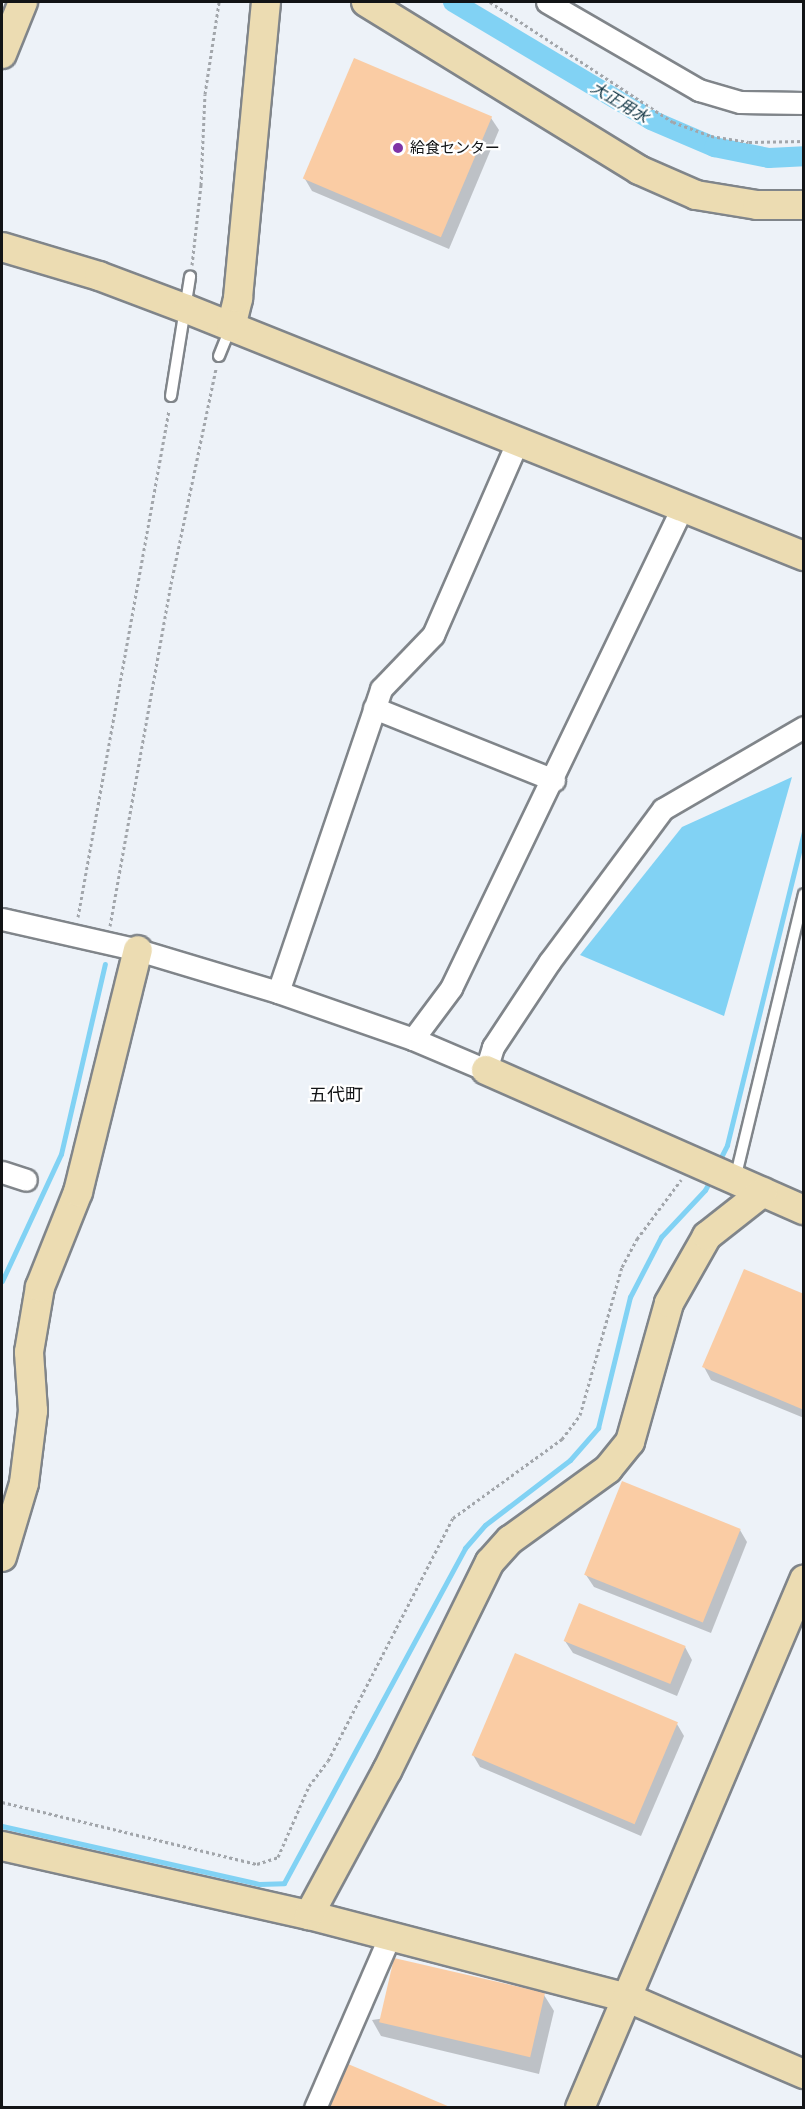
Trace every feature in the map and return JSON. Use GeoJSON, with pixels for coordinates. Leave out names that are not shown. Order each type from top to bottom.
{"type":"FeatureCollection","features":[{"type":"Feature","properties":{"kind":"street"},"geometry":{"type":"LineString","coordinates":[[2,54],[22,2]]}},
{"type":"Feature","properties":{"kind":"street"},"geometry":{"type":"LineString","coordinates":[[231,327],[238,298],[266,2]]}},
{"type":"Feature","properties":{"kind":"street"},"geometry":{"type":"LineString","coordinates":[[366,2],[639,170],[696,195],[757,205],[804,205]]}},
{"type":"Feature","properties":{"kind":"street"},"geometry":{"type":"LineString","coordinates":[[547,2],[699,90],[740,102],[804,103]]}},
{"type":"Feature","properties":{"kind":"street"},"geometry":{"type":"LineString","coordinates":[[2,247],[99,276],[187,309],[804,556]]}},
{"type":"Feature","properties":{"kind":"street"},"geometry":{"type":"LineString","coordinates":[[278,992],[381,689],[433,635],[518,440]]}},
{"type":"Feature","properties":{"kind":"street"},"geometry":{"type":"LineString","coordinates":[[413,1039],[451,988],[554,780],[683,506]]}},
{"type":"Feature","properties":{"kind":"street"},"geometry":{"type":"LineString","coordinates":[[374,708],[554,780]]}},
{"type":"Feature","properties":{"kind":"street"},"geometry":{"type":"LineString","coordinates":[[486,1070],[493,1047],[550,961],[663,809],[804,727]]}},
{"type":"Feature","properties":{"kind":"street"},"geometry":{"type":"LineString","coordinates":[[2,919],[138,950],[278,992],[413,1039],[804,1210]]}},
{"type":"Feature","properties":{"kind":"street"},"geometry":{"type":"LineString","coordinates":[[2,1557],[24,1483],[33,1411],[29,1352],[40,1287],[80,1182],[138,950]]}},
{"type":"Feature","properties":{"kind":"street"},"geometry":{"type":"LineString","coordinates":[[2,1172],[26,1180]]}},
{"type":"Feature","properties":{"kind":"street"},"geometry":{"type":"LineString","coordinates":[[309,1915],[387,1771],[489,1562],[510,1540],[608,1469],[630,1442],[669,1303],[707,1236],[763,1192]]}},
{"type":"Feature","properties":{"kind":"street"},"geometry":{"type":"LineString","coordinates":[[580,2108],[804,1580]]}},
{"type":"Feature","properties":{"kind":"street"},"geometry":{"type":"LineString","coordinates":[[2,1846],[309,1915],[389,1938],[628,1998],[804,2074]]}},
{"type":"Feature","properties":{"kind":"street"},"geometry":{"type":"LineString","coordinates":[[315,2108],[389,1938]]}},
{"type":"Feature","properties":{"kind":"lane"},"geometry":{"type":"LineString","coordinates":[[171,396],[187,309],[190,277]]}},
{"type":"Feature","properties":{"kind":"lane"},"geometry":{"type":"LineString","coordinates":[[219,356],[231,327]]}},
{"type":"Feature","properties":{"kind":"lane"},"geometry":{"type":"LineString","coordinates":[[735,1180],[804,894]]}},
{"type":"Feature","properties":{"kind":"path"},"geometry":{"type":"LineString","coordinates":[[190,277],[201,185],[205,94],[219,2]]}},
{"type":"Feature","properties":{"kind":"path"},"geometry":{"type":"LineString","coordinates":[[490,2],[673,122],[711,136],[749,142],[804,141]]}},
{"type":"Feature","properties":{"kind":"path"},"geometry":{"type":"LineString","coordinates":[[108,942],[171,584],[219,356]]}},
{"type":"Feature","properties":{"kind":"path"},"geometry":{"type":"LineString","coordinates":[[75,935],[112,708],[171,396]]}},
{"type":"Feature","properties":{"kind":"path"},"geometry":{"type":"LineString","coordinates":[[2,1802],[257,1864],[278,1857],[309,1786],[328,1761],[453,1518],[562,1439],[580,1415],[622,1266],[637,1239],[694,1162]]}},
{"type":"Feature","properties":{"kind":"water"},"geometry":{"type":"Polygon","coordinates":[[[792,777],[724,1016],[580,955],[682,827],[792,777]]]}},
{"type":"Feature","properties":{"kind":"building","name":"給食センター"},"geometry":{"type":"Polygon","coordinates":[[[354,58],[492,117],[441,237],[303,179],[354,58]]]}},
{"type":"Feature","properties":{"kind":"building"},"geometry":{"type":"Polygon","coordinates":[[[744,1269],[804,1294],[804,1410],[702,1367],[744,1269]]]}},
{"type":"Feature","properties":{"kind":"building"},"geometry":{"type":"Polygon","coordinates":[[[622,1481],[741,1529],[703,1623],[584,1575],[622,1481]]]}},
{"type":"Feature","properties":{"kind":"building"},"geometry":{"type":"Polygon","coordinates":[[[579,1603],[686,1646],[670,1684],[564,1641],[579,1603]]]}},
{"type":"Feature","properties":{"kind":"building"},"geometry":{"type":"Polygon","coordinates":[[[515,1653],[678,1722],[635,1824],[472,1755],[515,1653]]]}},
{"type":"Feature","properties":{"kind":"building"},"geometry":{"type":"Polygon","coordinates":[[[394,1958],[545,1993],[530,2057],[379,2022],[394,1958]]]}},
{"type":"Feature","properties":{"kind":"building"},"geometry":{"type":"Polygon","coordinates":[[[348,2064],[450,2107],[450,2108],[329,2108],[348,2064]]]}},
{"type":"Feature","properties":{"kind":"waterway","name":"大正用水"},"geometry":{"type":"LineString","coordinates":[[453,2],[651,120],[714,147],[769,158],[804,156]]}},
{"type":"Feature","properties":{"kind":"waterway"},"geometry":{"type":"LineString","coordinates":[[718,1163],[727,1145],[804,831]]}},
{"type":"Feature","properties":{"kind":"waterway"},"geometry":{"type":"LineString","coordinates":[[2,1281],[61,1154],[105,964]]}},
{"type":"Feature","properties":{"kind":"waterway"},"geometry":{"type":"LineString","coordinates":[[2,1826],[259,1884],[284,1883],[465,1548],[485,1525],[570,1460],[598,1428],[630,1297],[661,1237],[705,1190],[712,1177]]}},
{"type":"Feature","properties":{"kind":"place","name":"給食センター"},"geometry":{"type":"Point","coordinates":[398,148]}},
{"type":"Feature","properties":{"kind":"district","name":"五代町"},"geometry":{"type":"Point","coordinates":[336,1095]}}]}
